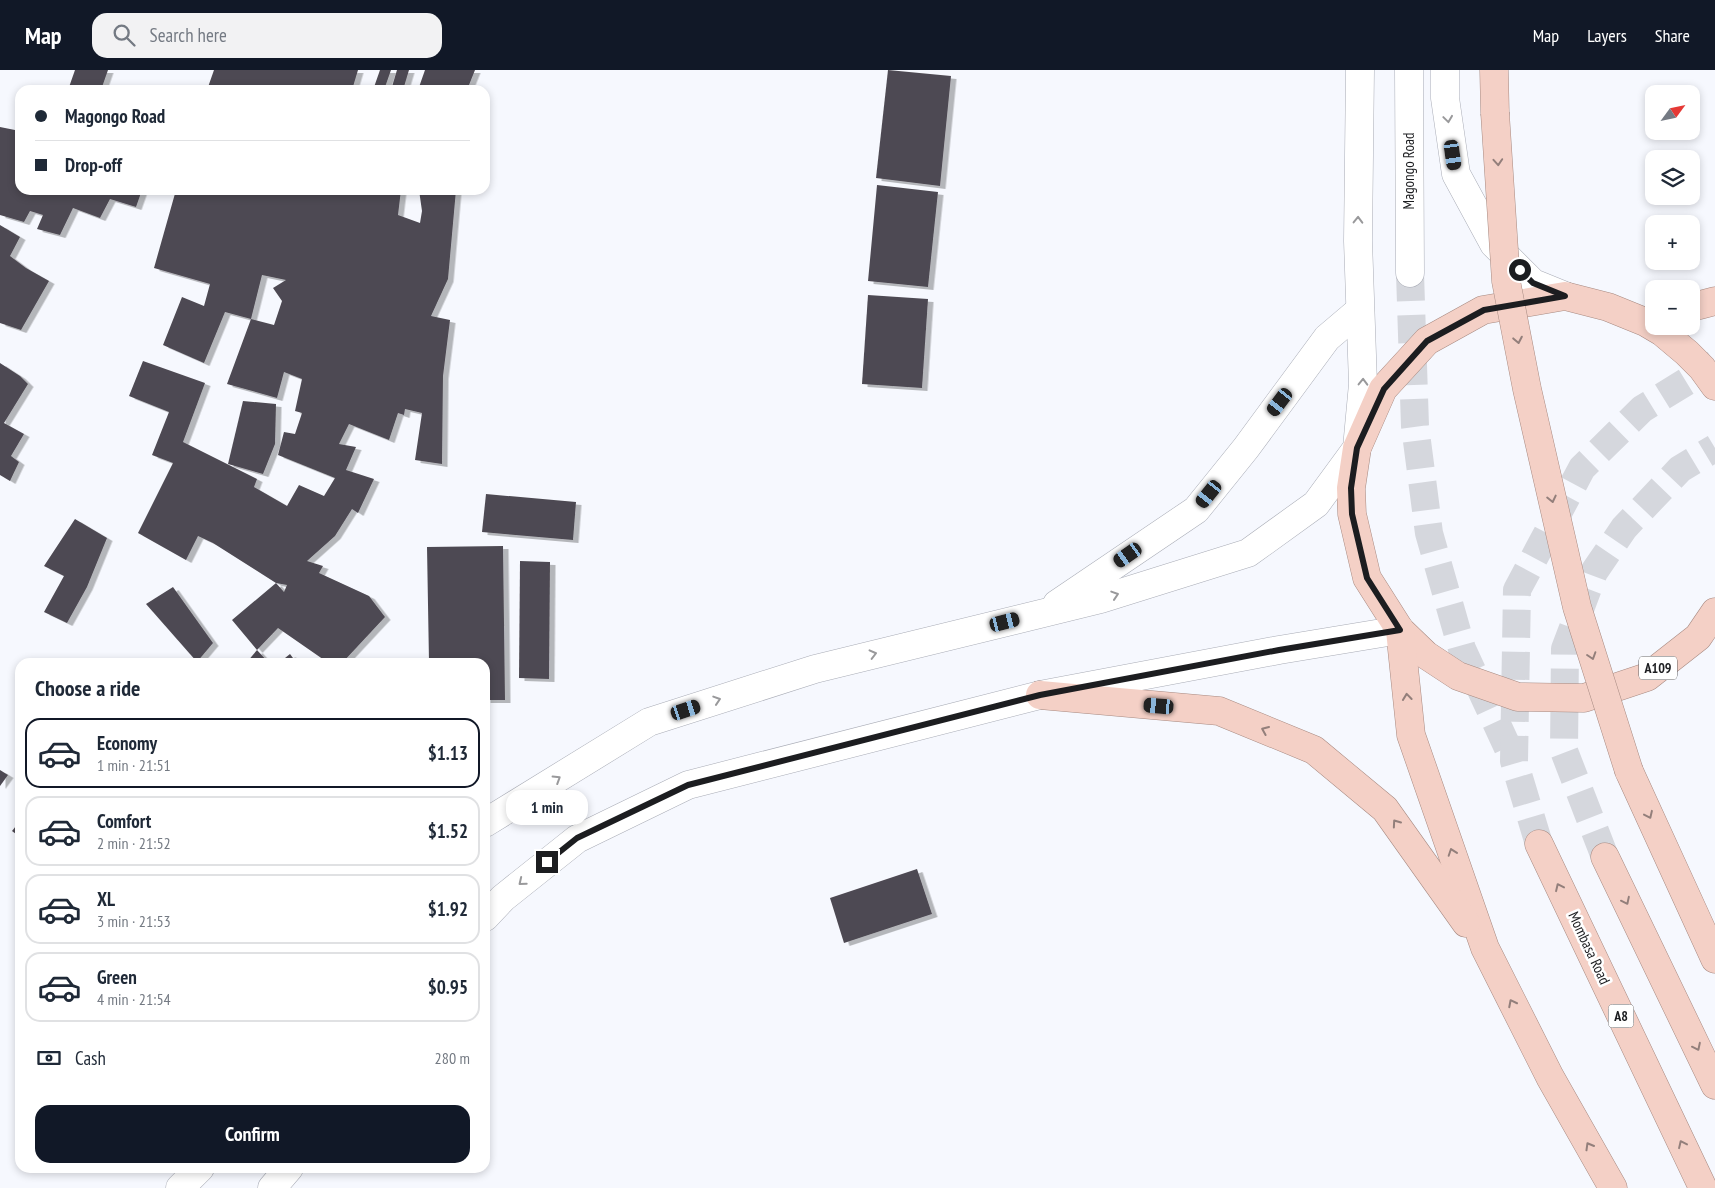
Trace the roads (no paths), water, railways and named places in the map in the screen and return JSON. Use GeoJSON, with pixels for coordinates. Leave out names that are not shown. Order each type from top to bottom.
{"type":"FeatureCollection","features":[{"type":"Feature","properties":{"kind":"highway"},"geometry":{"type":"LineString","coordinates":[[1494,70],[1506,281],[1526,380],[1577,607],[1629,771],[1715,958]]}},
{"type":"Feature","properties":{"kind":"highway","name":"A109"},"geometry":{"type":"LineString","coordinates":[[1715,386],[1688,352],[1662,332],[1645,322],[1608,307],[1565,296],[1484,310],[1427,341],[1384,389],[1357,448],[1351,488],[1352,514],[1367,578],[1400,630],[1426,655],[1458,676],[1518,697],[1584,698],[1646,677],[1698,637],[1715,612]]}},
{"type":"Feature","properties":{"kind":"highway"},"geometry":{"type":"LineString","coordinates":[[1700,305],[1715,301]]}},
{"type":"Feature","properties":{"kind":"highway"},"geometry":{"type":"LineString","coordinates":[[1608,307],[1645,306]]}},
{"type":"Feature","properties":{"kind":"highway"},"geometry":{"type":"LineString","coordinates":[[1400,630],[1411,735],[1485,948],[1550,1077],[1614,1188]]}},
{"type":"Feature","properties":{"kind":"highway"},"geometry":{"type":"LineString","coordinates":[[1040,695],[1219,711],[1314,750],[1385,809],[1485,948]]}},
{"type":"Feature","properties":{"kind":"highway","name":"Mombasa Road"},"geometry":{"type":"LineString","coordinates":[[1539,844],[1703,1188]]}},
{"type":"Feature","properties":{"kind":"highway"},"geometry":{"type":"LineString","coordinates":[[1605,857],[1715,1085]]}},
{"type":"Feature","properties":{"kind":"main road"},"geometry":{"type":"LineString","coordinates":[[490,819],[649,722],[815,668],[1101,599],[1248,553],[1316,504],[1357,448],[1363,384],[1358,241],[1360,70]]}},
{"type":"Feature","properties":{"kind":"main road","name":"Magongo Road"},"geometry":{"type":"LineString","coordinates":[[1409,70],[1410,273]]}},
{"type":"Feature","properties":{"kind":"main road"},"geometry":{"type":"LineString","coordinates":[[1445,70],[1445,98],[1456,174],[1494,244],[1533,283],[1565,296]]}},
{"type":"Feature","properties":{"kind":"main road"},"geometry":{"type":"LineString","coordinates":[[1043,613],[1196,510],[1246,448],[1327,338],[1360,310]]}},
{"type":"Feature","properties":{"kind":"main road"},"geometry":{"type":"LineString","coordinates":[[490,912],[503,898],[577,838],[688,785],[1040,695],[1269,652],[1400,630]]}},
{"type":"Feature","properties":{"kind":"main road"},"geometry":{"type":"LineString","coordinates":[[180,1188],[195,1173]]}},
{"type":"Feature","properties":{"kind":"main road"},"geometry":{"type":"LineString","coordinates":[[272,1188],[285,1173]]}},
{"type":"Feature","properties":{"kind":"tunnel"},"geometry":{"type":"LineString","coordinates":[[1410,273],[1415,426],[1429,533],[1462,649],[1514,761]]}},
{"type":"Feature","properties":{"kind":"tunnel"},"geometry":{"type":"LineString","coordinates":[[1539,844],[1514,761],[1517,590],[1582,468],[1642,409],[1715,364]]}},
{"type":"Feature","properties":{"kind":"tunnel"},"geometry":{"type":"LineString","coordinates":[[1605,857],[1564,751],[1565,649],[1594,572],[1624,528],[1680,469],[1715,448]]}}]}
